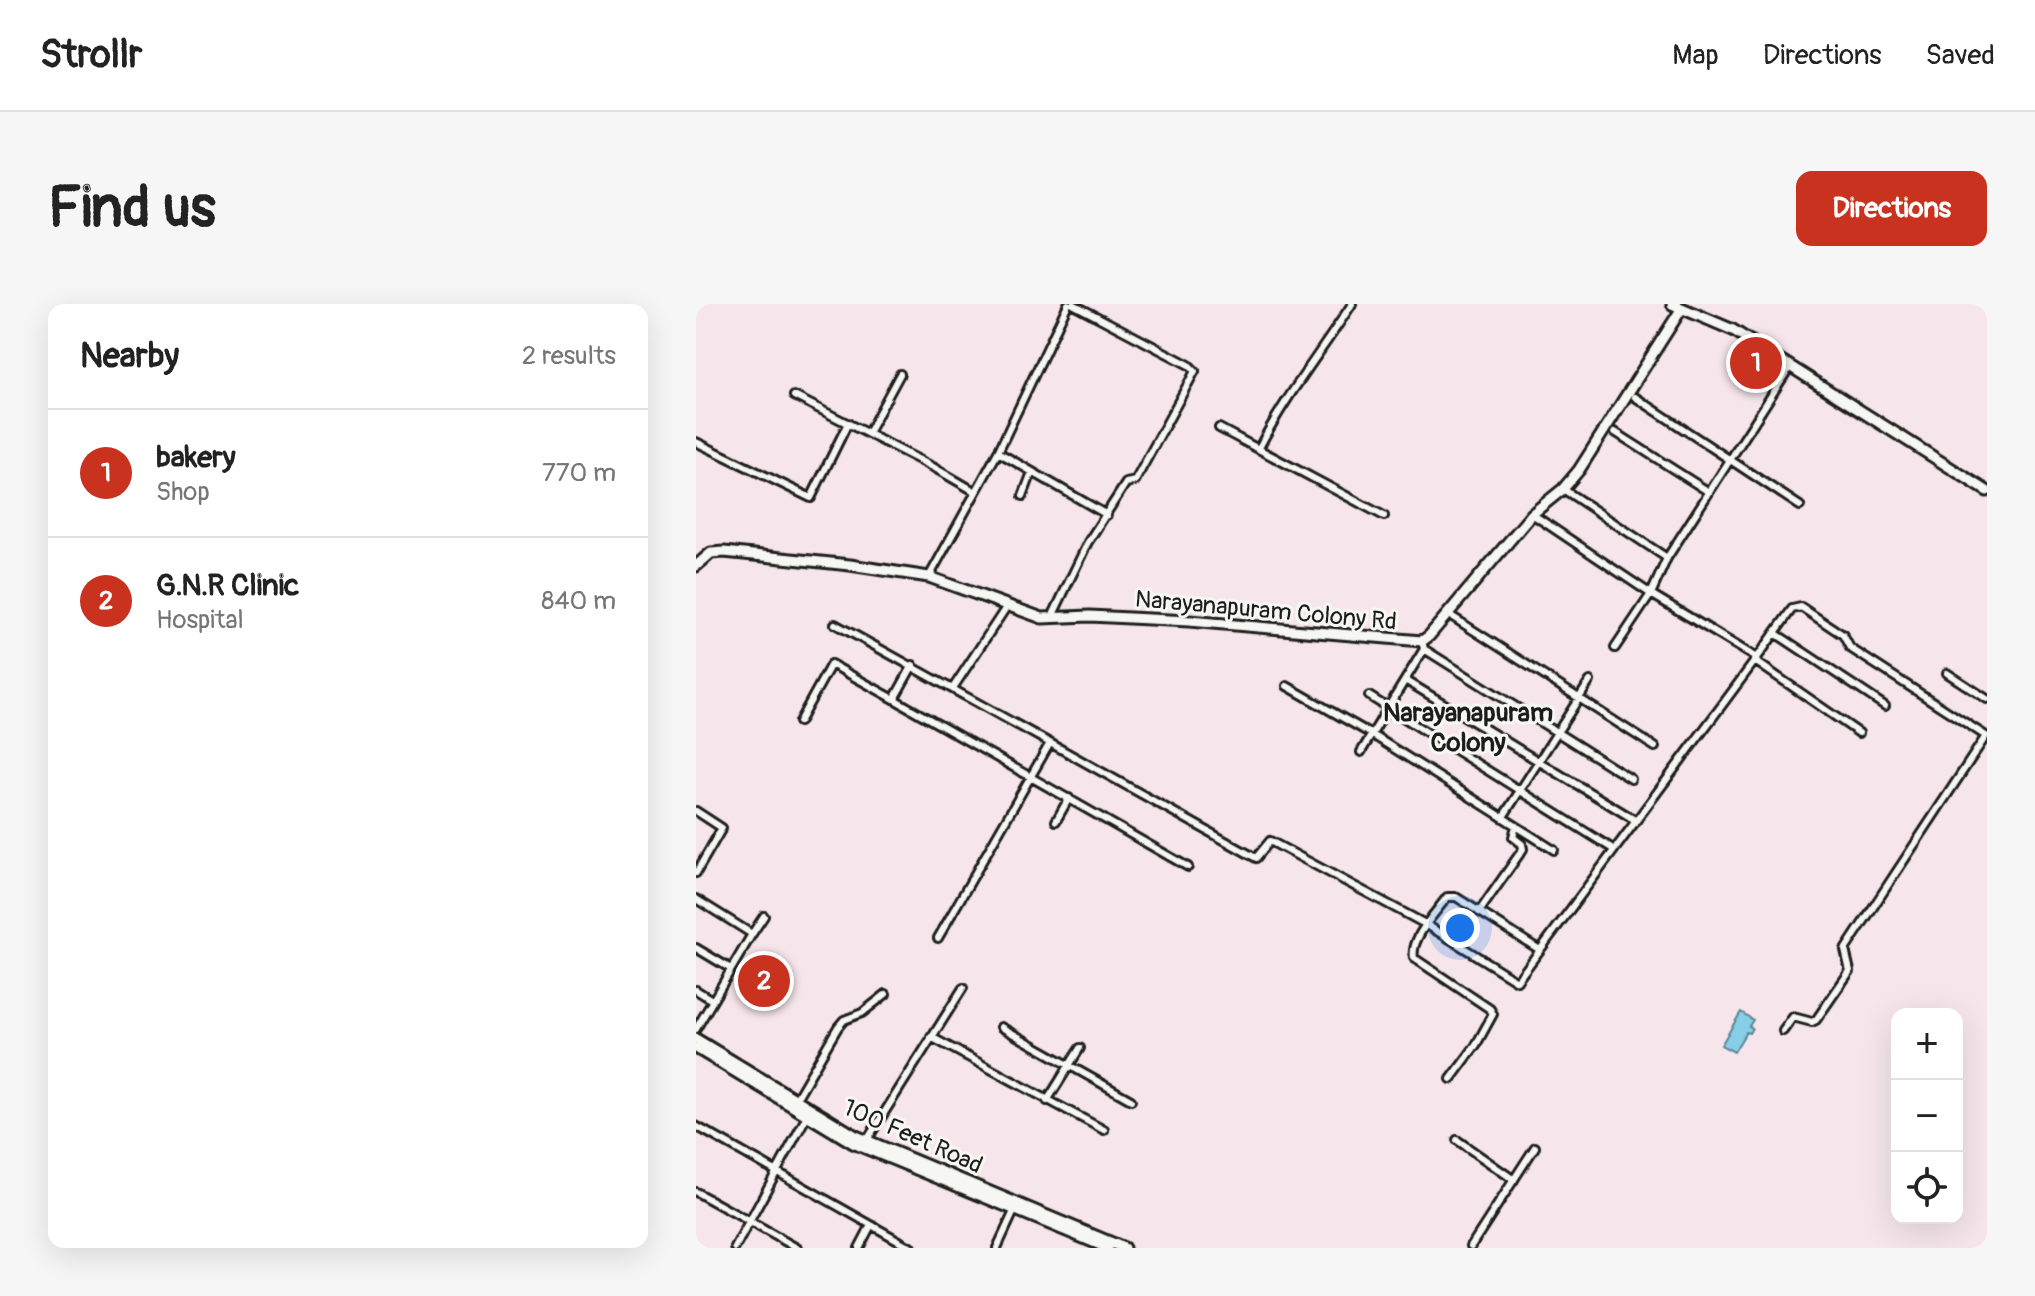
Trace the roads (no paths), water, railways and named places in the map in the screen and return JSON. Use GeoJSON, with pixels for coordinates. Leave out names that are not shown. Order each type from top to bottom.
{"type":"FeatureCollection","features":[{"type":"Feature","properties":{"kind":"street"},"geometry":{"type":"LineString","coordinates":[[929,577],[998,452],[1070,304],[1195,370],[1135,481],[1126,483],[1088,542],[1052,618]]}},
{"type":"Feature","properties":{"kind":"street"},"geometry":{"type":"LineString","coordinates":[[1259,448],[1277,411],[1307,373],[1352,304]]}},
{"type":"Feature","properties":{"kind":"street"},"geometry":{"type":"LineString","coordinates":[[1677,306],[1693,308],[1733,330],[1987,491]]}},
{"type":"Feature","properties":{"kind":"street","name":"Narayanapuram Colony Rd"},"geometry":{"type":"LineString","coordinates":[[696,566],[706,556],[717,552],[850,565],[929,577],[1042,618],[1090,616],[1189,621],[1423,645],[1532,514],[1563,489],[1579,470],[1677,306]]}},
{"type":"Feature","properties":{"kind":"street"},"geometry":{"type":"LineString","coordinates":[[1615,648],[1651,594],[1667,558],[1789,368]]}},
{"type":"Feature","properties":{"kind":"street"},"geometry":{"type":"LineString","coordinates":[[868,433],[900,374]]}},
{"type":"Feature","properties":{"kind":"street"},"geometry":{"type":"LineString","coordinates":[[794,396],[976,492]]}},
{"type":"Feature","properties":{"kind":"street"},"geometry":{"type":"LineString","coordinates":[[1635,397],[1800,506]]}},
{"type":"Feature","properties":{"kind":"street"},"geometry":{"type":"LineString","coordinates":[[696,442],[811,498],[848,423]]}},
{"type":"Feature","properties":{"kind":"street"},"geometry":{"type":"LineString","coordinates":[[1219,428],[1384,516]]}},
{"type":"Feature","properties":{"kind":"street"},"geometry":{"type":"LineString","coordinates":[[1615,432],[1709,492]]}},
{"type":"Feature","properties":{"kind":"street"},"geometry":{"type":"LineString","coordinates":[[998,452],[1107,515]]}},
{"type":"Feature","properties":{"kind":"street"},"geometry":{"type":"LineString","coordinates":[[1023,496],[1032,472]]}},
{"type":"Feature","properties":{"kind":"street"},"geometry":{"type":"LineString","coordinates":[[1563,489],[1667,558]]}},
{"type":"Feature","properties":{"kind":"street"},"geometry":{"type":"LineString","coordinates":[[1532,514],[1651,594],[1756,659],[1859,733]]}},
{"type":"Feature","properties":{"kind":"street"},"geometry":{"type":"LineString","coordinates":[[953,688],[1007,606]]}},
{"type":"Feature","properties":{"kind":"street"},"geometry":{"type":"LineString","coordinates":[[835,624],[1256,858],[1270,841],[1427,925],[1515,982],[1794,607],[1806,610],[1843,635],[1850,648],[1986,733],[1987,738],[1845,950],[1851,968],[1815,1021],[1793,1017],[1783,1031]]}},
{"type":"Feature","properties":{"kind":"street"},"geometry":{"type":"LineString","coordinates":[[1448,614],[1655,747]]}},
{"type":"Feature","properties":{"kind":"street"},"geometry":{"type":"LineString","coordinates":[[1775,633],[1885,706]]}},
{"type":"Feature","properties":{"kind":"street"},"geometry":{"type":"LineString","coordinates":[[1361,752],[1423,645],[1631,779]]}},
{"type":"Feature","properties":{"kind":"street"},"geometry":{"type":"LineString","coordinates":[[799,722],[831,664],[1188,867]]}},
{"type":"Feature","properties":{"kind":"street"},"geometry":{"type":"LineString","coordinates":[[894,699],[913,665]]}},
{"type":"Feature","properties":{"kind":"street"},"geometry":{"type":"LineString","coordinates":[[1947,673],[1987,699]]}},
{"type":"Feature","properties":{"kind":"street"},"geometry":{"type":"LineString","coordinates":[[1405,680],[1635,820]]}},
{"type":"Feature","properties":{"kind":"street"},"geometry":{"type":"LineString","coordinates":[[1503,817],[1590,681]]}},
{"type":"Feature","properties":{"kind":"street"},"geometry":{"type":"LineString","coordinates":[[1287,686],[1371,734],[1554,850]]}},
{"type":"Feature","properties":{"kind":"street"},"geometry":{"type":"LineString","coordinates":[[1369,696],[1613,849]]}},
{"type":"Feature","properties":{"kind":"street"},"geometry":{"type":"LineString","coordinates":[[938,938],[1050,743]]}},
{"type":"Feature","properties":{"kind":"street"},"geometry":{"type":"LineString","coordinates":[[1056,821],[1069,798]]}},
{"type":"Feature","properties":{"kind":"street"},"geometry":{"type":"LineString","coordinates":[[696,811],[722,828],[696,873]]}},
{"type":"Feature","properties":{"kind":"street"},"geometry":{"type":"LineString","coordinates":[[1479,912],[1523,849],[1522,844],[1513,837],[1516,826]]}},
{"type":"Feature","properties":{"kind":"street"},"geometry":{"type":"LineString","coordinates":[[1451,1079],[1476,1045],[1493,1014],[1414,958],[1414,946],[1427,925],[1447,897],[1456,897],[1540,950]]}},
{"type":"Feature","properties":{"kind":"street"},"geometry":{"type":"LineString","coordinates":[[696,899],[752,934]]}},
{"type":"Feature","properties":{"kind":"street"},"geometry":{"type":"LineString","coordinates":[[696,1029],[764,916]]}},
{"type":"Feature","properties":{"kind":"street"},"geometry":{"type":"LineString","coordinates":[[696,948],[731,969]]}},
{"type":"Feature","properties":{"kind":"street"},"geometry":{"type":"LineString","coordinates":[[867,1140],[963,988]]}},
{"type":"Feature","properties":{"kind":"street"},"geometry":{"type":"LineString","coordinates":[[696,990],[712,1000]]}},
{"type":"Feature","properties":{"kind":"street"},"geometry":{"type":"LineString","coordinates":[[796,1099],[844,1020],[862,1013],[886,994]]}},
{"type":"Feature","properties":{"kind":"street"},"geometry":{"type":"LineString","coordinates":[[1001,1027],[1131,1100]]}},
{"type":"Feature","properties":{"kind":"street"},"geometry":{"type":"LineString","coordinates":[[931,1037],[1104,1130]]}},
{"type":"Feature","properties":{"kind":"street","name":"100 Feet Road"},"geometry":{"type":"LineString","coordinates":[[696,1039],[796,1099],[853,1143],[1108,1248]]}},
{"type":"Feature","properties":{"kind":"street","name":"100 Feet Road"},"geometry":{"type":"LineString","coordinates":[[696,1048],[856,1136],[1124,1248]]}},
{"type":"Feature","properties":{"kind":"street"},"geometry":{"type":"LineString","coordinates":[[1047,1101],[1080,1048]]}},
{"type":"Feature","properties":{"kind":"street"},"geometry":{"type":"LineString","coordinates":[[735,1248],[810,1112]]}},
{"type":"Feature","properties":{"kind":"street"},"geometry":{"type":"LineString","coordinates":[[696,1126],[912,1248]]}},
{"type":"Feature","properties":{"kind":"street"},"geometry":{"type":"LineString","coordinates":[[1457,1140],[1514,1180]]}},
{"type":"Feature","properties":{"kind":"street"},"geometry":{"type":"LineString","coordinates":[[1471,1246],[1535,1147]]}},
{"type":"Feature","properties":{"kind":"street"},"geometry":{"type":"LineString","coordinates":[[696,1192],[797,1248]]}},
{"type":"Feature","properties":{"kind":"street"},"geometry":{"type":"LineString","coordinates":[[997,1248],[1015,1209]]}},
{"type":"Feature","properties":{"kind":"street"},"geometry":{"type":"LineString","coordinates":[[859,1248],[871,1225]]}},
{"type":"Feature","properties":{"kind":"water"},"geometry":{"type":"Polygon","coordinates":[[[1741,1012],[1753,1020],[1749,1026],[1752,1028],[1734,1052],[1721,1045],[1741,1012]]]}},
{"type":"Feature","properties":{"kind":"place","name":"bakery"},"geometry":{"type":"Point","coordinates":[1756,363]}},
{"type":"Feature","properties":{"kind":"place","name":"G.N.R Clinic"},"geometry":{"type":"Point","coordinates":[764,981]}},
{"type":"Feature","properties":{"kind":"district","name":"Narayanapuram Colony"},"geometry":{"type":"Point","coordinates":[1468,727]}}]}
